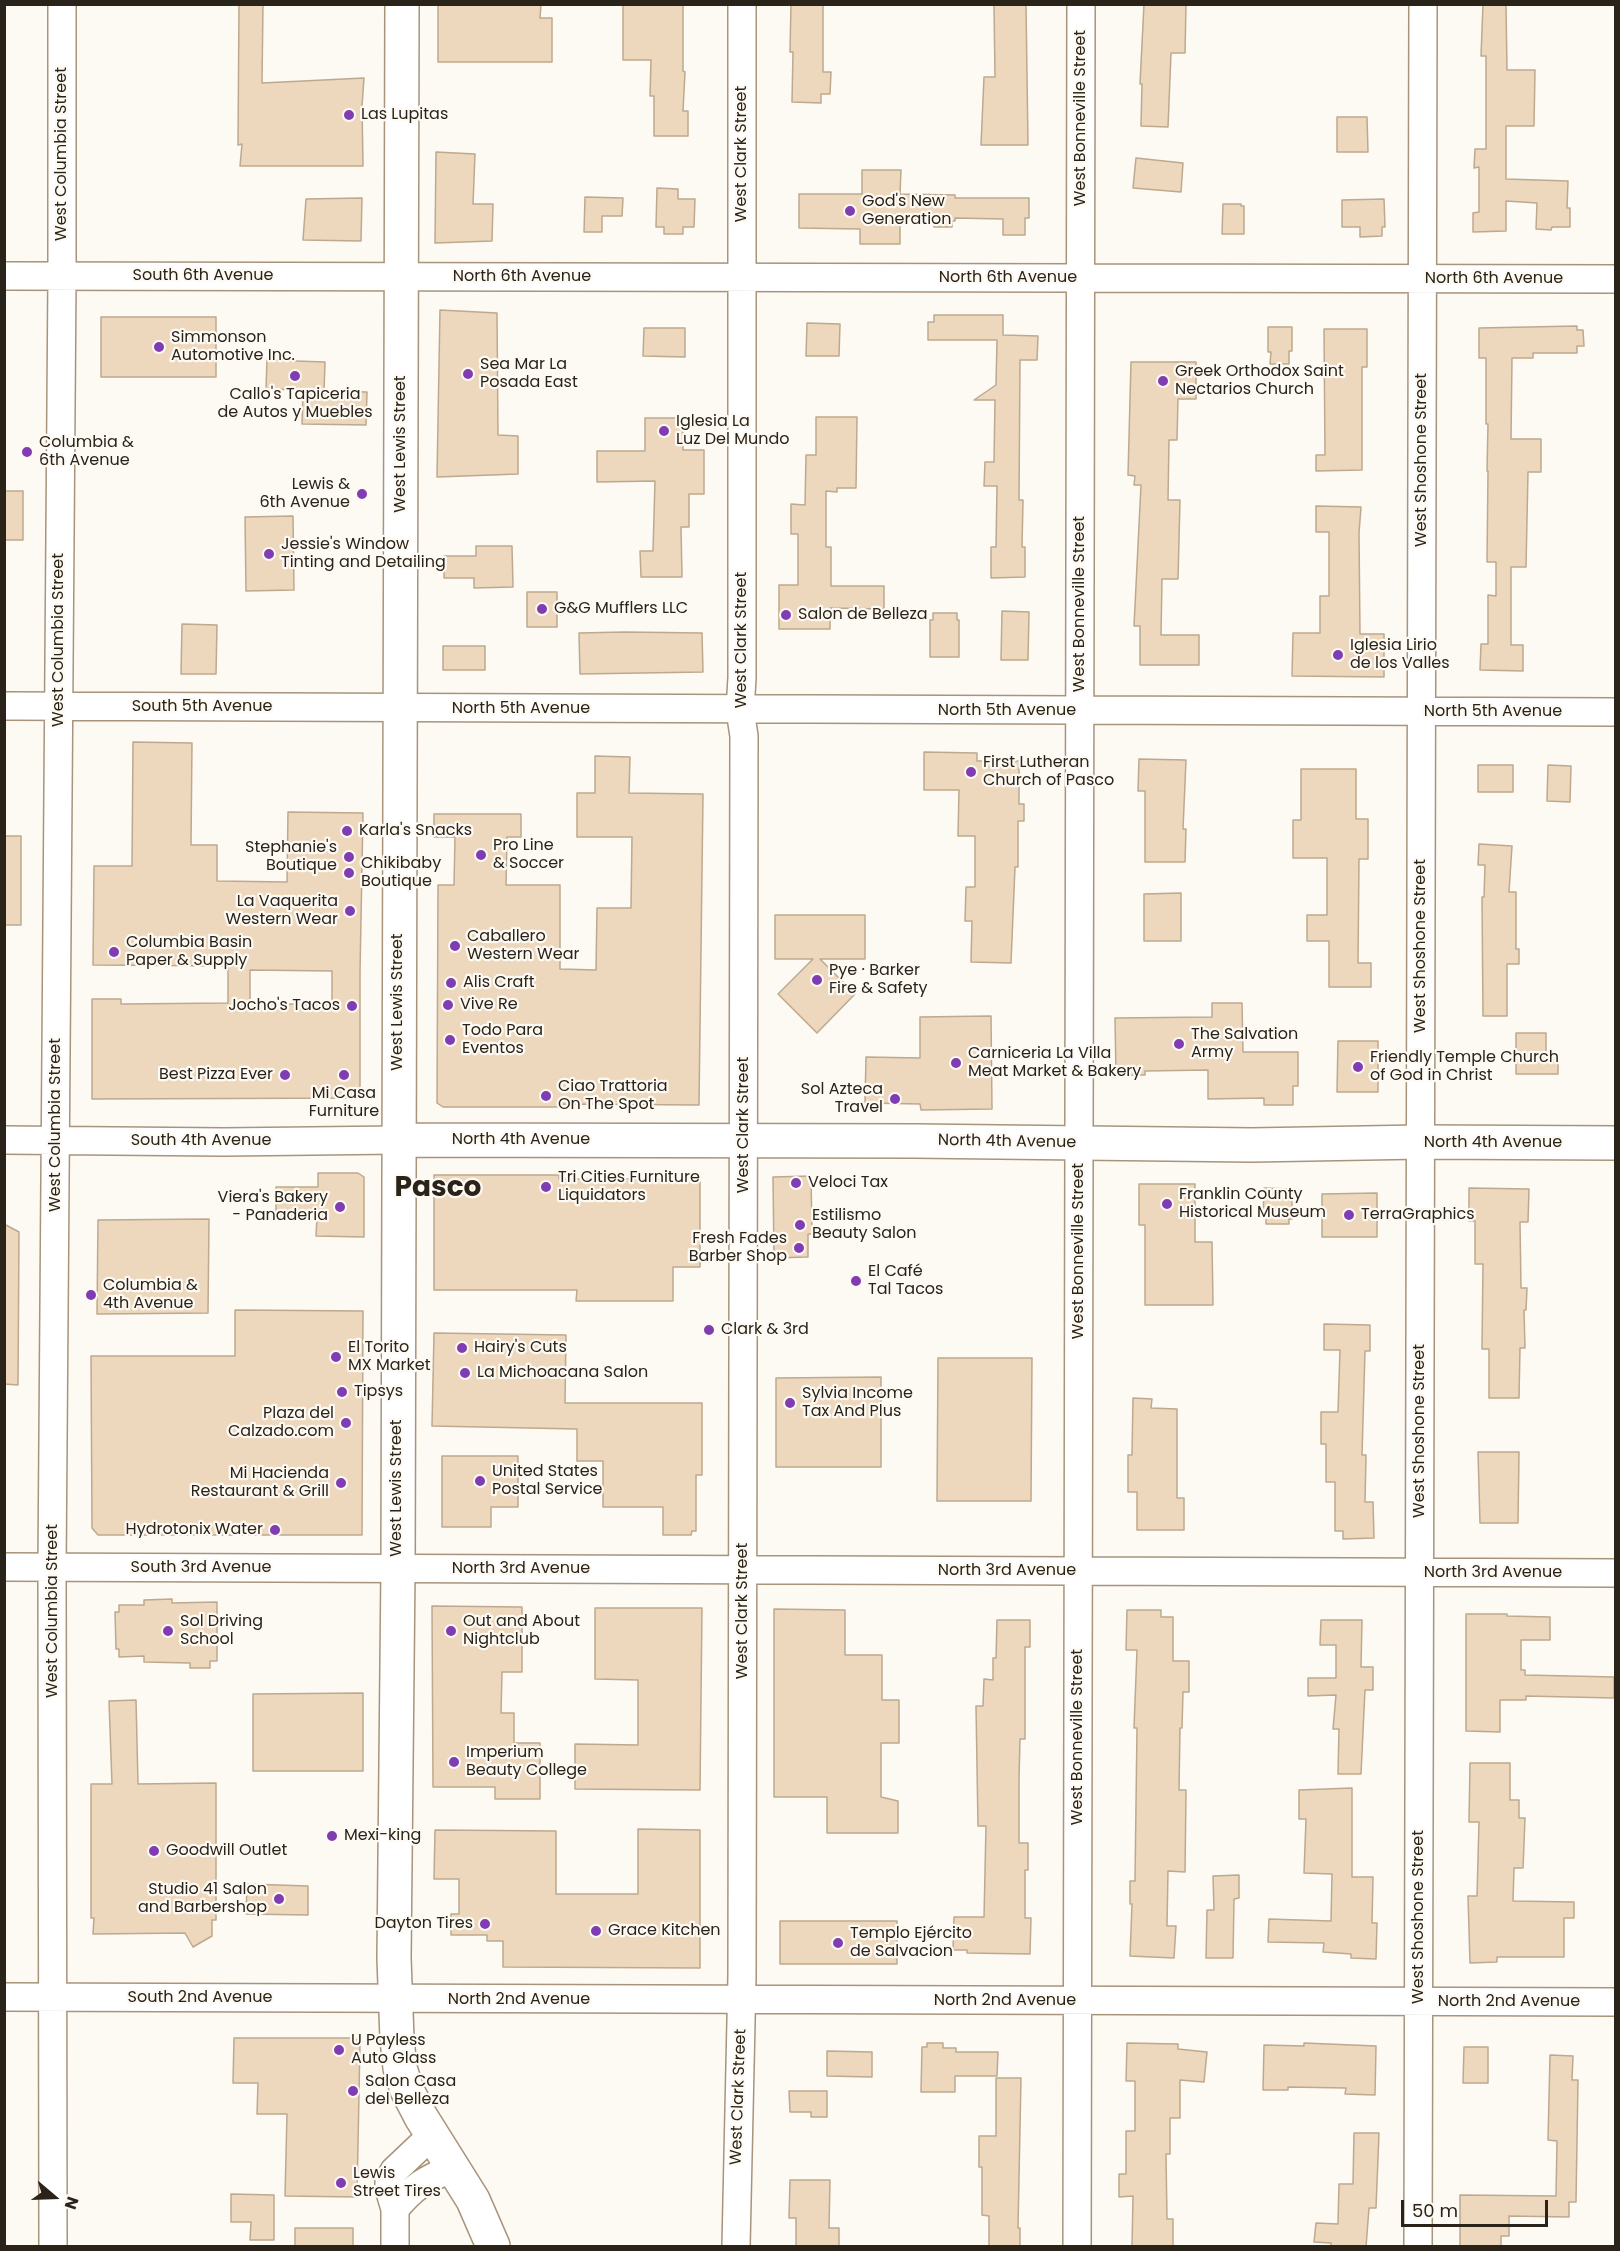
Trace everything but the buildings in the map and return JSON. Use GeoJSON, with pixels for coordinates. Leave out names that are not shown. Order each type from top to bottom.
{"type":"FeatureCollection","features":[{"type":"Feature","properties":{"kind":"main road","name":"West Lewis Street"},"geometry":{"type":"LineString","coordinates":[[402,4],[395,1999],[400,2068],[407,2090],[473,2200],[494,2247]]}},
{"type":"Feature","properties":{"kind":"main road","name":"North 4th Avenue"},"geometry":{"type":"LineString","coordinates":[[398,1140],[744,1140],[1079,1144],[1616,1143]]}},
{"type":"Feature","properties":{"kind":"street","name":"West Columbia Street"},"geometry":{"type":"LineString","coordinates":[[53,2247],[52,1567],[62,4]]}},
{"type":"Feature","properties":{"kind":"street","name":"West Clark Street"},"geometry":{"type":"LineString","coordinates":[[736,2247],[741,2000],[744,1570],[744,736],[740,710],[742,678],[742,4]]}},
{"type":"Feature","properties":{"kind":"street","name":"West Bonneville Street"},"geometry":{"type":"LineString","coordinates":[[1077,2247],[1082,4]]}},
{"type":"Feature","properties":{"kind":"street","name":"West Shoshone Street"},"geometry":{"type":"LineString","coordinates":[[1418,2247],[1423,4]]}},
{"type":"Feature","properties":{"kind":"street","name":"South 6th Avenue"},"geometry":{"type":"LineString","coordinates":[[4,276],[401,277]]}},
{"type":"Feature","properties":{"kind":"street","name":"North 6th Avenue"},"geometry":{"type":"LineString","coordinates":[[401,277],[1616,279]]}},
{"type":"Feature","properties":{"kind":"street","name":"South 5th Avenue"},"geometry":{"type":"LineString","coordinates":[[4,706],[399,708]]}},
{"type":"Feature","properties":{"kind":"street","name":"North 5th Avenue"},"geometry":{"type":"LineString","coordinates":[[399,708],[1616,712]]}},
{"type":"Feature","properties":{"kind":"street","name":"South 4th Avenue"},"geometry":{"type":"LineString","coordinates":[[4,1140],[224,1142],[398,1140]]}},
{"type":"Feature","properties":{"kind":"street","name":"South 3rd Avenue"},"geometry":{"type":"LineString","coordinates":[[4,1567],[398,1569]]}},
{"type":"Feature","properties":{"kind":"street","name":"North 3rd Avenue"},"geometry":{"type":"LineString","coordinates":[[398,1569],[1616,1573]]}},
{"type":"Feature","properties":{"kind":"street","name":"South 2nd Avenue"},"geometry":{"type":"LineString","coordinates":[[4,1998],[395,1999]]}},
{"type":"Feature","properties":{"kind":"street","name":"North 2nd Avenue"},"geometry":{"type":"LineString","coordinates":[[395,1999],[1616,2002]]}},
{"type":"Feature","properties":{"kind":"street"},"geometry":{"type":"LineString","coordinates":[[394,2244],[395,2209],[389,2189],[389,2180],[394,2170],[432,2134]]}},
{"type":"Feature","properties":{"kind":"street"},"geometry":{"type":"LineString","coordinates":[[395,2209],[410,2190],[427,2179],[452,2168]]}},
{"type":"Feature","properties":{"kind":"place","name":"Las Lupitas"},"geometry":{"type":"Point","coordinates":[349,115]}},
{"type":"Feature","properties":{"kind":"place","name":"God's New Generation"},"geometry":{"type":"Point","coordinates":[850,211]}},
{"type":"Feature","properties":{"kind":"place","name":"Simmonson Automotive Inc."},"geometry":{"type":"Point","coordinates":[159,347]}},
{"type":"Feature","properties":{"kind":"place","name":"Sea Mar La Posada East"},"geometry":{"type":"Point","coordinates":[468,374]}},
{"type":"Feature","properties":{"kind":"place","name":"Callo's Tapiceria de Autos y Muebles"},"geometry":{"type":"Point","coordinates":[295,376]}},
{"type":"Feature","properties":{"kind":"place","name":"Greek Orthodox Saint Nectarios Church"},"geometry":{"type":"Point","coordinates":[1163,381]}},
{"type":"Feature","properties":{"kind":"place","name":"Iglesia La Luz Del Mundo"},"geometry":{"type":"Point","coordinates":[664,431]}},
{"type":"Feature","properties":{"kind":"place","name":"Columbia & 6th Avenue"},"geometry":{"type":"Point","coordinates":[27,452]}},
{"type":"Feature","properties":{"kind":"place","name":"Lewis & 6th Avenue"},"geometry":{"type":"Point","coordinates":[362,494]}},
{"type":"Feature","properties":{"kind":"place","name":"Jessie's Window Tinting and Detailing"},"geometry":{"type":"Point","coordinates":[269,554]}},
{"type":"Feature","properties":{"kind":"place","name":"G&G Mufflers LLC"},"geometry":{"type":"Point","coordinates":[542,609]}},
{"type":"Feature","properties":{"kind":"place","name":"Salon de Belleza"},"geometry":{"type":"Point","coordinates":[786,615]}},
{"type":"Feature","properties":{"kind":"place","name":"Iglesia Lirio de los Valles"},"geometry":{"type":"Point","coordinates":[1338,655]}},
{"type":"Feature","properties":{"kind":"place","name":"First Lutheran Church of Pasco"},"geometry":{"type":"Point","coordinates":[971,772]}},
{"type":"Feature","properties":{"kind":"place","name":"Karla's Snacks"},"geometry":{"type":"Point","coordinates":[347,831]}},
{"type":"Feature","properties":{"kind":"place","name":"Pro Line & Soccer"},"geometry":{"type":"Point","coordinates":[481,855]}},
{"type":"Feature","properties":{"kind":"place","name":"Stephanie's Boutique"},"geometry":{"type":"Point","coordinates":[349,857]}},
{"type":"Feature","properties":{"kind":"place","name":"Chikibaby Boutique"},"geometry":{"type":"Point","coordinates":[349,873]}},
{"type":"Feature","properties":{"kind":"place","name":"La Vaquerita Western Wear"},"geometry":{"type":"Point","coordinates":[350,911]}},
{"type":"Feature","properties":{"kind":"place","name":"Caballero Western Wear"},"geometry":{"type":"Point","coordinates":[455,946]}},
{"type":"Feature","properties":{"kind":"place","name":"Columbia Basin Paper & Supply"},"geometry":{"type":"Point","coordinates":[114,952]}},
{"type":"Feature","properties":{"kind":"place","name":"Pye · Barker Fire & Safety"},"geometry":{"type":"Point","coordinates":[817,980]}},
{"type":"Feature","properties":{"kind":"place","name":"Alis Craft"},"geometry":{"type":"Point","coordinates":[451,983]}},
{"type":"Feature","properties":{"kind":"place","name":"Vive Re"},"geometry":{"type":"Point","coordinates":[448,1005]}},
{"type":"Feature","properties":{"kind":"place","name":"Jocho's Tacos"},"geometry":{"type":"Point","coordinates":[352,1006]}},
{"type":"Feature","properties":{"kind":"place","name":"Todo Para Eventos"},"geometry":{"type":"Point","coordinates":[450,1040]}},
{"type":"Feature","properties":{"kind":"place","name":"The Salvation Army"},"geometry":{"type":"Point","coordinates":[1179,1044]}},
{"type":"Feature","properties":{"kind":"place","name":"Carniceria La Villa Meat Market & Bakery"},"geometry":{"type":"Point","coordinates":[956,1063]}},
{"type":"Feature","properties":{"kind":"place","name":"Friendly Temple Church of God in Christ"},"geometry":{"type":"Point","coordinates":[1358,1067]}},
{"type":"Feature","properties":{"kind":"place","name":"Best Pizza Ever"},"geometry":{"type":"Point","coordinates":[285,1075]}},
{"type":"Feature","properties":{"kind":"place","name":"Mi Casa Furniture"},"geometry":{"type":"Point","coordinates":[344,1075]}},
{"type":"Feature","properties":{"kind":"place","name":"Ciao Trattoria On The Spot"},"geometry":{"type":"Point","coordinates":[546,1096]}},
{"type":"Feature","properties":{"kind":"place","name":"Sol Azteca Travel"},"geometry":{"type":"Point","coordinates":[895,1099]}},
{"type":"Feature","properties":{"kind":"place","name":"Veloci Tax"},"geometry":{"type":"Point","coordinates":[796,1183]}},
{"type":"Feature","properties":{"kind":"place","name":"Tri Cities Furniture Liquidators"},"geometry":{"type":"Point","coordinates":[546,1187]}},
{"type":"Feature","properties":{"kind":"place","name":"Franklin County Historical Museum"},"geometry":{"type":"Point","coordinates":[1167,1204]}},
{"type":"Feature","properties":{"kind":"place","name":"Viera's Bakery - Panaderia"},"geometry":{"type":"Point","coordinates":[340,1207]}},
{"type":"Feature","properties":{"kind":"place","name":"TerraGraphics"},"geometry":{"type":"Point","coordinates":[1349,1215]}},
{"type":"Feature","properties":{"kind":"place","name":"Estilismo Beauty Salon"},"geometry":{"type":"Point","coordinates":[800,1225]}},
{"type":"Feature","properties":{"kind":"place","name":"Fresh Fades Barber Shop"},"geometry":{"type":"Point","coordinates":[799,1248]}},
{"type":"Feature","properties":{"kind":"place","name":"El Café Tal Tacos"},"geometry":{"type":"Point","coordinates":[856,1281]}},
{"type":"Feature","properties":{"kind":"place","name":"Columbia & 4th Avenue"},"geometry":{"type":"Point","coordinates":[91,1295]}},
{"type":"Feature","properties":{"kind":"place","name":"Clark & 3rd"},"geometry":{"type":"Point","coordinates":[709,1330]}},
{"type":"Feature","properties":{"kind":"place","name":"Hairy's Cuts"},"geometry":{"type":"Point","coordinates":[462,1348]}},
{"type":"Feature","properties":{"kind":"place","name":"El Torito MX Market"},"geometry":{"type":"Point","coordinates":[336,1357]}},
{"type":"Feature","properties":{"kind":"place","name":"La Michoacana Salon"},"geometry":{"type":"Point","coordinates":[465,1373]}},
{"type":"Feature","properties":{"kind":"place","name":"Tipsys"},"geometry":{"type":"Point","coordinates":[342,1392]}},
{"type":"Feature","properties":{"kind":"place","name":"Sylvia Income Tax And Plus"},"geometry":{"type":"Point","coordinates":[790,1403]}},
{"type":"Feature","properties":{"kind":"place","name":"Plaza del Calzado.com"},"geometry":{"type":"Point","coordinates":[346,1423]}},
{"type":"Feature","properties":{"kind":"place","name":"United States Postal Service"},"geometry":{"type":"Point","coordinates":[480,1481]}},
{"type":"Feature","properties":{"kind":"place","name":"Mi Hacienda Restaurant & Grill"},"geometry":{"type":"Point","coordinates":[341,1483]}},
{"type":"Feature","properties":{"kind":"place","name":"Hydrotonix Water"},"geometry":{"type":"Point","coordinates":[275,1530]}},
{"type":"Feature","properties":{"kind":"place","name":"Sol Driving School"},"geometry":{"type":"Point","coordinates":[168,1631]}},
{"type":"Feature","properties":{"kind":"place","name":"Out and About Nightclub"},"geometry":{"type":"Point","coordinates":[451,1631]}},
{"type":"Feature","properties":{"kind":"place","name":"Imperium Beauty College"},"geometry":{"type":"Point","coordinates":[454,1762]}},
{"type":"Feature","properties":{"kind":"place","name":"Mexi-king"},"geometry":{"type":"Point","coordinates":[332,1836]}},
{"type":"Feature","properties":{"kind":"place","name":"Goodwill Outlet"},"geometry":{"type":"Point","coordinates":[154,1851]}},
{"type":"Feature","properties":{"kind":"place","name":"Studio 41 Salon and Barbershop"},"geometry":{"type":"Point","coordinates":[279,1899]}},
{"type":"Feature","properties":{"kind":"place","name":"Dayton Tires"},"geometry":{"type":"Point","coordinates":[485,1924]}},
{"type":"Feature","properties":{"kind":"place","name":"Grace Kitchen"},"geometry":{"type":"Point","coordinates":[596,1931]}},
{"type":"Feature","properties":{"kind":"place","name":"Templo Ejército de Salvacion"},"geometry":{"type":"Point","coordinates":[838,1943]}},
{"type":"Feature","properties":{"kind":"place","name":"U Payless Auto Glass"},"geometry":{"type":"Point","coordinates":[339,2050]}},
{"type":"Feature","properties":{"kind":"place","name":"Salon Casa del Belleza"},"geometry":{"type":"Point","coordinates":[353,2091]}},
{"type":"Feature","properties":{"kind":"place","name":"Lewis Street Tires"},"geometry":{"type":"Point","coordinates":[341,2183]}},
{"type":"Feature","properties":{"kind":"district","name":"Pasco"},"geometry":{"type":"Point","coordinates":[438,1189]}}]}
